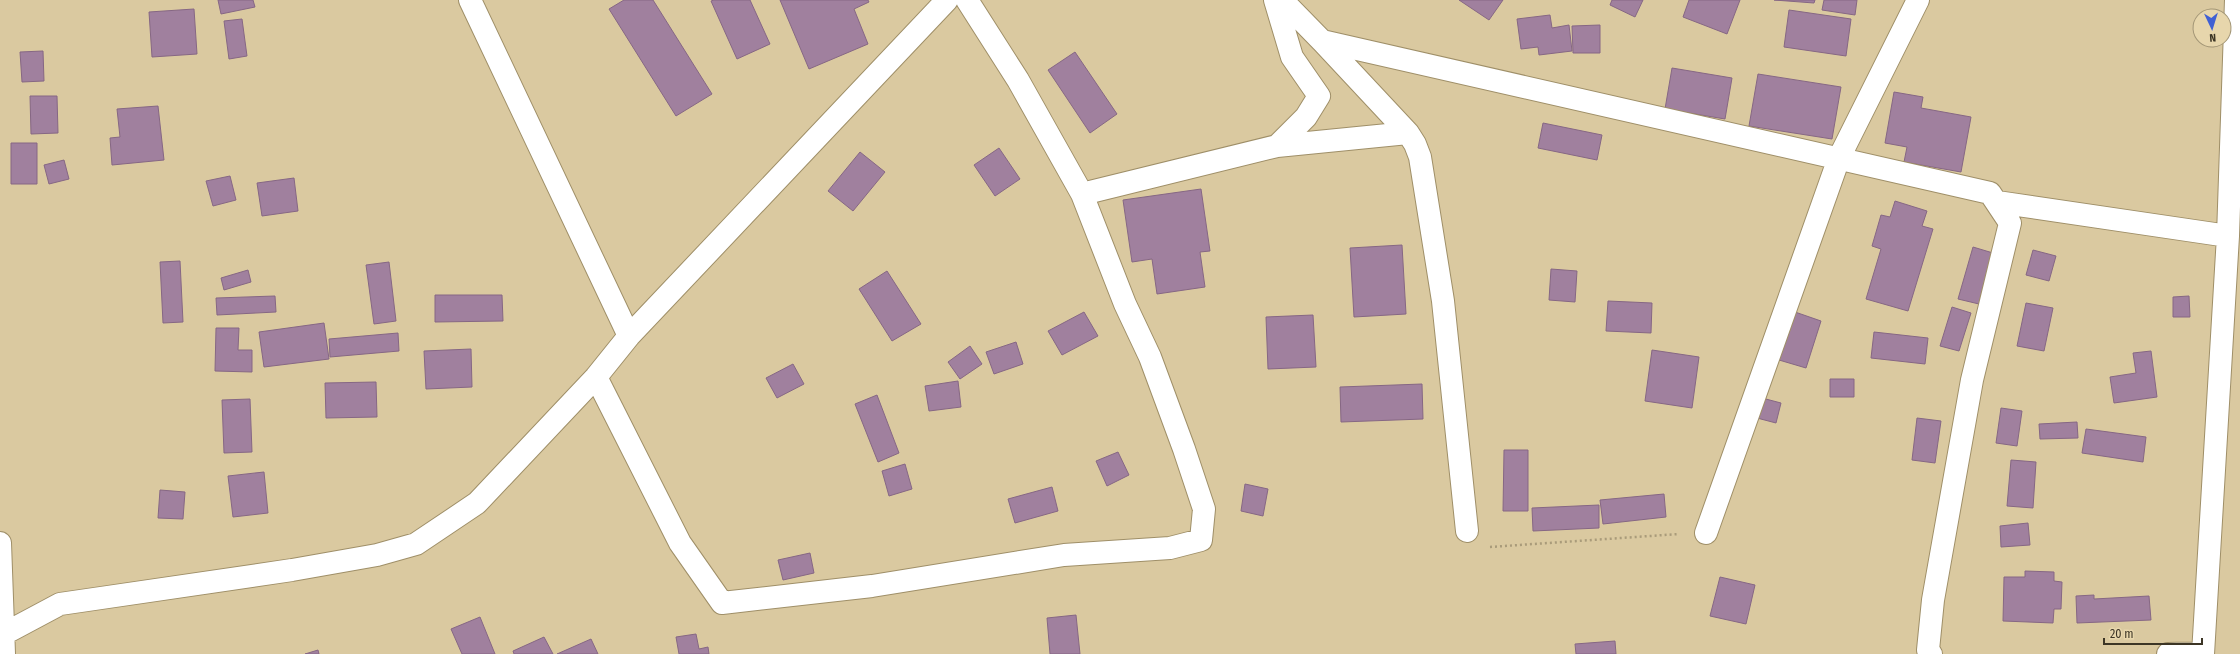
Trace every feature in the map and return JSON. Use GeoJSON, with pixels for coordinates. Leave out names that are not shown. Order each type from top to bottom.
{"type":"FeatureCollection","features":[{"type":"Feature","properties":{"kind":"street"},"geometry":{"type":"LineString","coordinates":[[470,0],[629,336]]}},
{"type":"Feature","properties":{"kind":"street"},"geometry":{"type":"LineString","coordinates":[[2,641],[60,604],[292,570],[377,555],[416,544],[477,503],[596,377],[629,336],[947,0]]}},
{"type":"Feature","properties":{"kind":"street"},"geometry":{"type":"LineString","coordinates":[[596,377],[680,543],[722,602],[872,586],[1064,555],[1170,548],[1201,540],[1204,509],[1184,449],[1150,357],[1125,304],[1082,194],[1018,80],[967,0]]}},
{"type":"Feature","properties":{"kind":"street"},"geometry":{"type":"LineString","coordinates":[[1275,0],[1292,57],[1319,96],[1306,117],[1277,146]]}},
{"type":"Feature","properties":{"kind":"street"},"geometry":{"type":"LineString","coordinates":[[1282,0],[1322,40],[1408,133],[1420,157],[1443,301],[1467,531]]}},
{"type":"Feature","properties":{"kind":"street"},"geometry":{"type":"LineString","coordinates":[[1706,533],[1839,158],[1918,0]]}},
{"type":"Feature","properties":{"kind":"street"},"geometry":{"type":"LineString","coordinates":[[2168,654],[2203,654],[2228,236],[2236,0]]}},
{"type":"Feature","properties":{"kind":"street"},"geometry":{"type":"LineString","coordinates":[[1322,40],[1990,193],[2010,223],[1972,380],[1933,600],[1928,650],[1931,654]]}},
{"type":"Feature","properties":{"kind":"street"},"geometry":{"type":"LineString","coordinates":[[1082,194],[1277,146],[1408,133]]}},
{"type":"Feature","properties":{"kind":"street"},"geometry":{"type":"LineString","coordinates":[[1997,202],[2228,236]]}},
{"type":"Feature","properties":{"kind":"street"},"geometry":{"type":"LineString","coordinates":[[0,543],[2,641]]}},
{"type":"Feature","properties":{"kind":"path"},"geometry":{"type":"LineString","coordinates":[[1467,531],[1474,548],[1706,533]]}},
{"type":"Feature","properties":{"kind":"building"},"geometry":{"type":"Polygon","coordinates":[[[218,0],[253,0],[255,7],[221,14],[218,0]]]}},
{"type":"Feature","properties":{"kind":"building"},"geometry":{"type":"Polygon","coordinates":[[[624,0],[653,0],[712,94],[676,116],[609,9],[624,0]]]}},
{"type":"Feature","properties":{"kind":"building"},"geometry":{"type":"Polygon","coordinates":[[[750,0],[770,44],[737,59],[711,1],[750,0]]]}},
{"type":"Feature","properties":{"kind":"building"},"geometry":{"type":"Polygon","coordinates":[[[780,0],[868,0],[869,2],[854,9],[868,44],[809,69],[780,0]]]}},
{"type":"Feature","properties":{"kind":"building"},"geometry":{"type":"Polygon","coordinates":[[[1459,0],[1503,0],[1489,20],[1459,0]]]}},
{"type":"Feature","properties":{"kind":"building"},"geometry":{"type":"Polygon","coordinates":[[[1612,0],[1643,0],[1635,17],[1610,5],[1612,0]]]}},
{"type":"Feature","properties":{"kind":"building"},"geometry":{"type":"Polygon","coordinates":[[[1689,0],[1740,0],[1727,34],[1683,17],[1689,0]]]}},
{"type":"Feature","properties":{"kind":"building"},"geometry":{"type":"Polygon","coordinates":[[[1774,0],[1815,0],[1814,3],[1774,0]]]}},
{"type":"Feature","properties":{"kind":"building"},"geometry":{"type":"Polygon","coordinates":[[[1824,0],[1857,0],[1855,15],[1822,10],[1824,0]]]}},
{"type":"Feature","properties":{"kind":"building"},"geometry":{"type":"Polygon","coordinates":[[[194,9],[197,54],[152,57],[149,12],[194,9]]]}},
{"type":"Feature","properties":{"kind":"building"},"geometry":{"type":"Polygon","coordinates":[[[1789,10],[1851,19],[1846,56],[1784,47],[1789,10]]]}},
{"type":"Feature","properties":{"kind":"building"},"geometry":{"type":"Polygon","coordinates":[[[1550,15],[1552,28],[1569,25],[1572,51],[1539,55],[1538,47],[1521,49],[1517,19],[1550,15]]]}},
{"type":"Feature","properties":{"kind":"building"},"geometry":{"type":"Polygon","coordinates":[[[242,19],[247,56],[229,59],[224,21],[242,19]]]}},
{"type":"Feature","properties":{"kind":"building"},"geometry":{"type":"Polygon","coordinates":[[[1600,25],[1600,53],[1573,53],[1572,26],[1600,25]]]}},
{"type":"Feature","properties":{"kind":"building"},"geometry":{"type":"Polygon","coordinates":[[[43,51],[44,81],[22,82],[20,52],[43,51]]]}},
{"type":"Feature","properties":{"kind":"building"},"geometry":{"type":"Polygon","coordinates":[[[1075,52],[1117,114],[1090,133],[1048,70],[1075,52]]]}},
{"type":"Feature","properties":{"kind":"building"},"geometry":{"type":"Polygon","coordinates":[[[1672,68],[1732,78],[1725,119],[1665,109],[1672,68]]]}},
{"type":"Feature","properties":{"kind":"building"},"geometry":{"type":"Polygon","coordinates":[[[1758,74],[1841,87],[1832,139],[1749,126],[1758,74]]]}},
{"type":"Feature","properties":{"kind":"building"},"geometry":{"type":"Polygon","coordinates":[[[1894,92],[1923,97],[1921,108],[1971,117],[1961,172],[1904,162],[1907,147],[1885,143],[1894,92]]]}},
{"type":"Feature","properties":{"kind":"building"},"geometry":{"type":"Polygon","coordinates":[[[30,96],[57,96],[58,133],[31,134],[30,96]]]}},
{"type":"Feature","properties":{"kind":"building"},"geometry":{"type":"Polygon","coordinates":[[[158,106],[164,160],[112,165],[110,138],[120,137],[117,109],[158,106]]]}},
{"type":"Feature","properties":{"kind":"building"},"geometry":{"type":"Polygon","coordinates":[[[1543,123],[1602,135],[1597,160],[1538,148],[1543,123]]]}},
{"type":"Feature","properties":{"kind":"building"},"geometry":{"type":"Polygon","coordinates":[[[11,143],[37,143],[37,184],[11,184],[11,143]]]}},
{"type":"Feature","properties":{"kind":"building"},"geometry":{"type":"Polygon","coordinates":[[[999,148],[1020,179],[995,196],[974,165],[999,148]]]}},
{"type":"Feature","properties":{"kind":"building"},"geometry":{"type":"Polygon","coordinates":[[[860,152],[885,172],[853,211],[828,191],[860,152]]]}},
{"type":"Feature","properties":{"kind":"building"},"geometry":{"type":"Polygon","coordinates":[[[64,160],[69,179],[49,184],[44,165],[64,160]]]}},
{"type":"Feature","properties":{"kind":"building"},"geometry":{"type":"Polygon","coordinates":[[[230,176],[236,200],[213,206],[206,181],[230,176]]]}},
{"type":"Feature","properties":{"kind":"building"},"geometry":{"type":"Polygon","coordinates":[[[294,178],[298,211],[262,216],[257,183],[294,178]]]}},
{"type":"Feature","properties":{"kind":"building"},"geometry":{"type":"Polygon","coordinates":[[[1201,189],[1210,251],[1200,252],[1205,287],[1157,294],[1152,259],[1132,262],[1123,200],[1201,189]]]}},
{"type":"Feature","properties":{"kind":"building"},"geometry":{"type":"Polygon","coordinates":[[[1895,201],[1927,211],[1922,226],[1933,229],[1908,311],[1866,299],[1881,249],[1872,246],[1881,215],[1890,217],[1895,201]]]}},
{"type":"Feature","properties":{"kind":"building"},"geometry":{"type":"Polygon","coordinates":[[[1402,245],[1406,314],[1354,317],[1350,248],[1402,245]]]}},
{"type":"Feature","properties":{"kind":"building"},"geometry":{"type":"Polygon","coordinates":[[[1973,247],[1993,253],[1979,304],[1958,299],[1973,247]]]}},
{"type":"Feature","properties":{"kind":"building"},"geometry":{"type":"Polygon","coordinates":[[[2033,250],[2056,256],[2049,281],[2026,275],[2033,250]]]}},
{"type":"Feature","properties":{"kind":"building"},"geometry":{"type":"Polygon","coordinates":[[[180,261],[183,322],[163,323],[160,262],[180,261]]]}},
{"type":"Feature","properties":{"kind":"building"},"geometry":{"type":"Polygon","coordinates":[[[389,262],[396,321],[374,324],[366,265],[389,262]]]}},
{"type":"Feature","properties":{"kind":"building"},"geometry":{"type":"Polygon","coordinates":[[[1551,269],[1577,271],[1575,302],[1549,300],[1551,269]]]}},
{"type":"Feature","properties":{"kind":"building"},"geometry":{"type":"Polygon","coordinates":[[[248,270],[251,282],[224,290],[221,278],[248,270]]]}},
{"type":"Feature","properties":{"kind":"building"},"geometry":{"type":"Polygon","coordinates":[[[887,271],[921,324],[892,341],[859,289],[887,271]]]}},
{"type":"Feature","properties":{"kind":"building"},"geometry":{"type":"Polygon","coordinates":[[[435,295],[502,295],[503,321],[435,322],[435,295]]]}},
{"type":"Feature","properties":{"kind":"building"},"geometry":{"type":"Polygon","coordinates":[[[275,296],[276,312],[217,315],[216,298],[275,296]]]}},
{"type":"Feature","properties":{"kind":"building"},"geometry":{"type":"Polygon","coordinates":[[[2189,296],[2190,317],[2173,317],[2173,297],[2189,296]]]}},
{"type":"Feature","properties":{"kind":"building"},"geometry":{"type":"Polygon","coordinates":[[[1608,301],[1652,303],[1651,333],[1606,331],[1608,301]]]}},
{"type":"Feature","properties":{"kind":"building"},"geometry":{"type":"Polygon","coordinates":[[[2026,303],[2053,308],[2044,351],[2017,346],[2026,303]]]}},
{"type":"Feature","properties":{"kind":"building"},"geometry":{"type":"Polygon","coordinates":[[[1952,307],[1971,313],[1959,351],[1940,346],[1952,307]]]}},
{"type":"Feature","properties":{"kind":"building"},"geometry":{"type":"Polygon","coordinates":[[[1084,312],[1098,336],[1062,355],[1048,331],[1084,312]]]}},
{"type":"Feature","properties":{"kind":"building"},"geometry":{"type":"Polygon","coordinates":[[[1795,312],[1821,321],[1806,368],[1779,360],[1795,312]]]}},
{"type":"Feature","properties":{"kind":"building"},"geometry":{"type":"Polygon","coordinates":[[[1313,315],[1316,367],[1268,369],[1266,317],[1313,315]]]}},
{"type":"Feature","properties":{"kind":"building"},"geometry":{"type":"Polygon","coordinates":[[[324,323],[329,359],[264,367],[259,332],[324,323]]]}},
{"type":"Feature","properties":{"kind":"building"},"geometry":{"type":"Polygon","coordinates":[[[216,328],[239,328],[238,350],[252,350],[252,372],[215,371],[216,328]]]}},
{"type":"Feature","properties":{"kind":"building"},"geometry":{"type":"Polygon","coordinates":[[[1874,332],[1928,338],[1925,364],[1871,358],[1874,332]]]}},
{"type":"Feature","properties":{"kind":"building"},"geometry":{"type":"Polygon","coordinates":[[[398,333],[399,351],[330,357],[329,339],[398,333]]]}},
{"type":"Feature","properties":{"kind":"building"},"geometry":{"type":"Polygon","coordinates":[[[1016,342],[1023,364],[994,374],[986,352],[1016,342]]]}},
{"type":"Feature","properties":{"kind":"building"},"geometry":{"type":"Polygon","coordinates":[[[970,346],[982,364],[960,379],[948,362],[970,346]]]}},
{"type":"Feature","properties":{"kind":"building"},"geometry":{"type":"Polygon","coordinates":[[[471,349],[472,387],[426,389],[424,351],[471,349]]]}},
{"type":"Feature","properties":{"kind":"building"},"geometry":{"type":"Polygon","coordinates":[[[1652,350],[1699,357],[1692,408],[1645,401],[1652,350]]]}},
{"type":"Feature","properties":{"kind":"building"},"geometry":{"type":"Polygon","coordinates":[[[2151,351],[2157,397],[2114,403],[2110,377],[2136,373],[2133,353],[2151,351]]]}},
{"type":"Feature","properties":{"kind":"building"},"geometry":{"type":"Polygon","coordinates":[[[793,364],[804,384],[777,398],[766,378],[793,364]]]}},
{"type":"Feature","properties":{"kind":"building"},"geometry":{"type":"Polygon","coordinates":[[[1830,379],[1854,379],[1854,397],[1830,397],[1830,379]]]}},
{"type":"Feature","properties":{"kind":"building"},"geometry":{"type":"Polygon","coordinates":[[[958,381],[961,407],[929,411],[925,386],[958,381]]]}},
{"type":"Feature","properties":{"kind":"building"},"geometry":{"type":"Polygon","coordinates":[[[376,382],[377,417],[326,418],[325,383],[376,382]]]}},
{"type":"Feature","properties":{"kind":"building"},"geometry":{"type":"Polygon","coordinates":[[[1422,384],[1423,419],[1341,422],[1340,387],[1422,384]]]}},
{"type":"Feature","properties":{"kind":"building"},"geometry":{"type":"Polygon","coordinates":[[[877,395],[899,453],[878,462],[855,404],[877,395]]]}},
{"type":"Feature","properties":{"kind":"building"},"geometry":{"type":"Polygon","coordinates":[[[1762,398],[1781,403],[1776,423],[1757,418],[1762,398]]]}},
{"type":"Feature","properties":{"kind":"building"},"geometry":{"type":"Polygon","coordinates":[[[250,399],[252,452],[224,453],[222,400],[250,399]]]}},
{"type":"Feature","properties":{"kind":"building"},"geometry":{"type":"Polygon","coordinates":[[[2001,408],[2022,411],[2017,446],[1996,443],[2001,408]]]}},
{"type":"Feature","properties":{"kind":"building"},"geometry":{"type":"Polygon","coordinates":[[[1917,418],[1941,421],[1935,463],[1912,460],[1917,418]]]}},
{"type":"Feature","properties":{"kind":"building"},"geometry":{"type":"Polygon","coordinates":[[[2077,422],[2078,438],[2040,439],[2039,424],[2077,422]]]}},
{"type":"Feature","properties":{"kind":"building"},"geometry":{"type":"Polygon","coordinates":[[[2086,429],[2146,437],[2143,462],[2082,453],[2086,429]]]}},
{"type":"Feature","properties":{"kind":"building"},"geometry":{"type":"Polygon","coordinates":[[[1504,450],[1528,450],[1528,511],[1503,511],[1504,450]]]}},
{"type":"Feature","properties":{"kind":"building"},"geometry":{"type":"Polygon","coordinates":[[[1118,452],[1129,475],[1107,486],[1096,461],[1118,452]]]}},
{"type":"Feature","properties":{"kind":"building"},"geometry":{"type":"Polygon","coordinates":[[[2011,460],[2036,462],[2033,508],[2007,506],[2011,460]]]}},
{"type":"Feature","properties":{"kind":"building"},"geometry":{"type":"Polygon","coordinates":[[[905,464],[912,489],[889,496],[882,471],[905,464]]]}},
{"type":"Feature","properties":{"kind":"building"},"geometry":{"type":"Polygon","coordinates":[[[264,472],[268,513],[233,517],[228,476],[264,472]]]}},
{"type":"Feature","properties":{"kind":"building"},"geometry":{"type":"Polygon","coordinates":[[[1245,484],[1268,489],[1263,516],[1241,511],[1245,484]]]}},
{"type":"Feature","properties":{"kind":"building"},"geometry":{"type":"Polygon","coordinates":[[[1052,487],[1058,511],[1015,523],[1008,499],[1052,487]]]}},
{"type":"Feature","properties":{"kind":"building"},"geometry":{"type":"Polygon","coordinates":[[[160,490],[185,492],[183,519],[158,518],[160,490]]]}},
{"type":"Feature","properties":{"kind":"building"},"geometry":{"type":"Polygon","coordinates":[[[1664,494],[1666,517],[1603,524],[1600,500],[1664,494]]]}},
{"type":"Feature","properties":{"kind":"building"},"geometry":{"type":"Polygon","coordinates":[[[1599,505],[1599,528],[1533,531],[1532,508],[1599,505]]]}},
{"type":"Feature","properties":{"kind":"building"},"geometry":{"type":"Polygon","coordinates":[[[2028,523],[2030,545],[2001,547],[2000,526],[2028,523]]]}},
{"type":"Feature","properties":{"kind":"building"},"geometry":{"type":"Polygon","coordinates":[[[810,553],[814,573],[783,580],[778,560],[810,553]]]}},
{"type":"Feature","properties":{"kind":"building"},"geometry":{"type":"Polygon","coordinates":[[[2025,571],[2054,572],[2054,581],[2062,582],[2061,609],[2054,609],[2053,623],[2003,621],[2004,577],[2025,577],[2025,571]]]}},
{"type":"Feature","properties":{"kind":"building"},"geometry":{"type":"Polygon","coordinates":[[[1720,577],[1755,585],[1746,624],[1710,616],[1720,577]]]}},
{"type":"Feature","properties":{"kind":"building"},"geometry":{"type":"Polygon","coordinates":[[[2094,595],[2094,599],[2149,596],[2151,620],[2077,623],[2076,596],[2094,595]]]}},
{"type":"Feature","properties":{"kind":"building"},"geometry":{"type":"Polygon","coordinates":[[[1076,615],[1080,654],[1050,654],[1047,618],[1076,615]]]}},
{"type":"Feature","properties":{"kind":"building"},"geometry":{"type":"Polygon","coordinates":[[[480,617],[495,654],[462,654],[451,629],[480,617]]]}},
{"type":"Feature","properties":{"kind":"building"},"geometry":{"type":"Polygon","coordinates":[[[696,634],[699,649],[708,647],[709,654],[679,654],[676,637],[696,634]]]}},
{"type":"Feature","properties":{"kind":"building"},"geometry":{"type":"Polygon","coordinates":[[[544,637],[553,654],[514,654],[513,651],[544,637]]]}},
{"type":"Feature","properties":{"kind":"building"},"geometry":{"type":"Polygon","coordinates":[[[591,639],[598,654],[557,654],[591,639]]]}},
{"type":"Feature","properties":{"kind":"building"},"geometry":{"type":"Polygon","coordinates":[[[1615,641],[1616,654],[1576,654],[1575,644],[1615,641]]]}},
{"type":"Feature","properties":{"kind":"building"},"geometry":{"type":"Polygon","coordinates":[[[318,650],[319,654],[305,654],[318,650]]]}}]}
